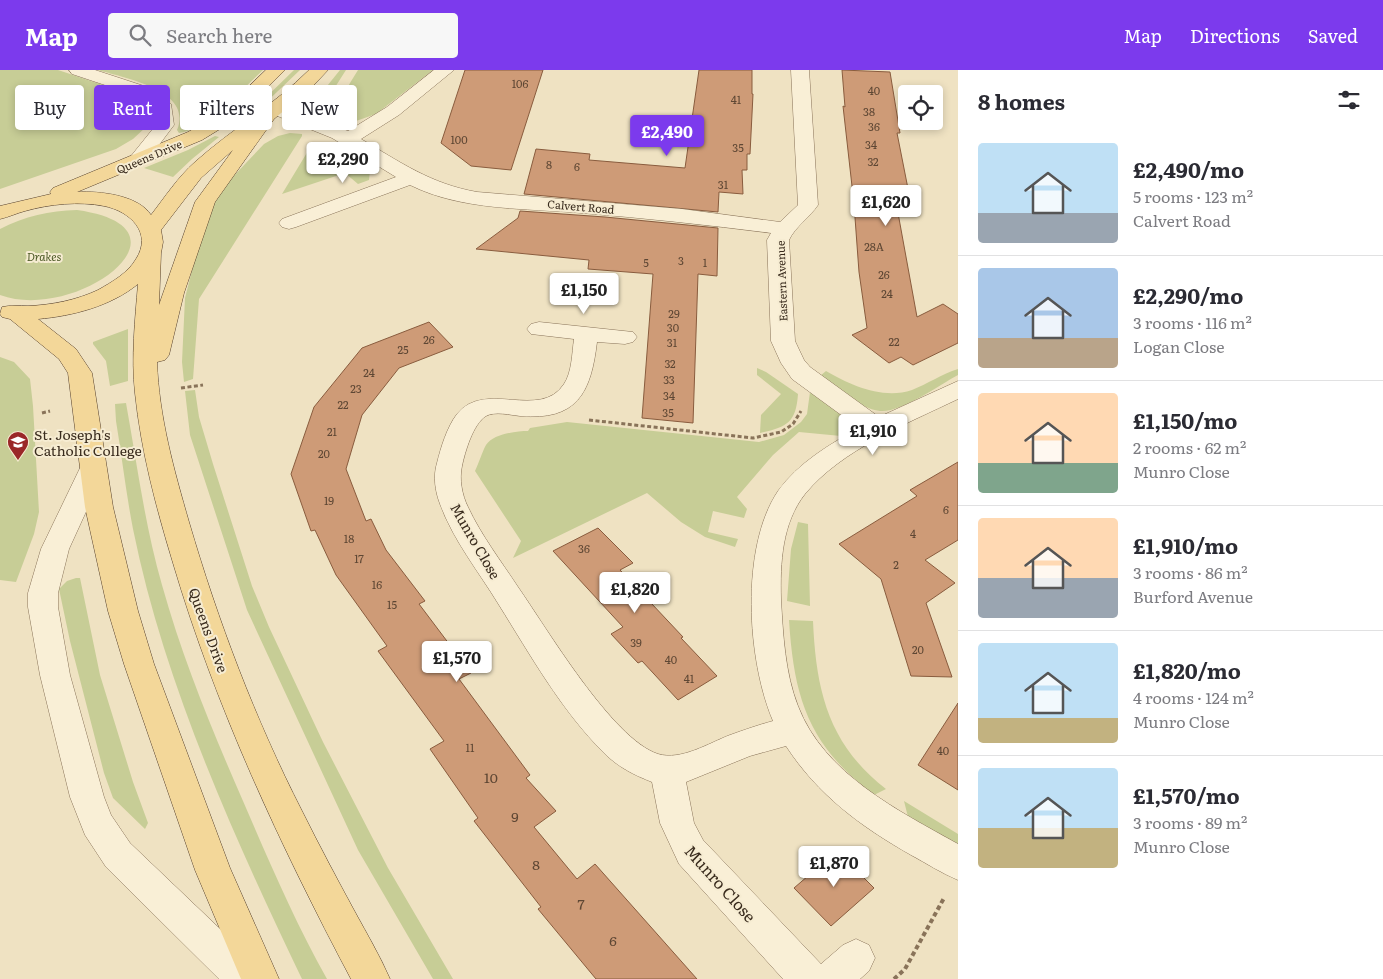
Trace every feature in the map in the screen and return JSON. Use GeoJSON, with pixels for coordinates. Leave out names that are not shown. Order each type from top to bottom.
{"type":"FeatureCollection","features":[{"type":"Feature","properties":{"kind":"main road","name":"Queens Drive"},"geometry":{"type":"LineString","coordinates":[[33,202],[195,136],[227,116],[276,70]]}},
{"type":"Feature","properties":{"kind":"main road"},"geometry":{"type":"LineString","coordinates":[[272,112],[292,96],[318,70]]}},
{"type":"Feature","properties":{"kind":"main road"},"geometry":{"type":"LineString","coordinates":[[2,212],[33,202],[72,197],[108,201],[136,212],[151,230],[199,169],[248,130]]}},
{"type":"Feature","properties":{"kind":"main road"},"geometry":{"type":"LineString","coordinates":[[147,390],[174,293],[206,202],[259,130]]}},
{"type":"Feature","properties":{"kind":"main road","name":"Queens Drive"},"geometry":{"type":"LineString","coordinates":[[151,230],[153,242],[150,253],[145,340],[147,390],[154,436],[170,503],[199,604],[256,752],[305,856],[371,979]]}},
{"type":"Feature","properties":{"kind":"main road"},"geometry":{"type":"LineString","coordinates":[[8,312],[52,311],[102,296],[133,276],[150,253]]}},
{"type":"Feature","properties":{"kind":"main road"},"geometry":{"type":"LineString","coordinates":[[8,312],[68,354],[80,373],[101,517],[123,611],[139,664],[213,870],[260,979]]}},
{"type":"Feature","properties":{"kind":"street"},"geometry":{"type":"LineString","coordinates":[[78,70],[144,92],[162,104],[166,118],[165,125],[137,161]]}},
{"type":"Feature","properties":{"kind":"street"},"geometry":{"type":"LineString","coordinates":[[272,113],[348,138],[393,111],[445,70]]}},
{"type":"Feature","properties":{"kind":"street","name":"Eastern Avenue"},"geometry":{"type":"LineString","coordinates":[[800,70],[808,205],[797,220],[780,233],[778,240],[783,341],[793,364],[813,382],[878,429]]}},
{"type":"Feature","properties":{"kind":"street","name":"Calvert Road"},"geometry":{"type":"LineString","coordinates":[[348,138],[410,178],[437,190],[466,197],[682,215],[784,229]]}},
{"type":"Feature","properties":{"kind":"street"},"geometry":{"type":"LineString","coordinates":[[289,222],[410,178]]}},
{"type":"Feature","properties":{"kind":"street"},"geometry":{"type":"LineString","coordinates":[[539,329],[625,337]]}},
{"type":"Feature","properties":{"kind":"street","name":"Munro Close"},"geometry":{"type":"LineString","coordinates":[[586,334],[575,388],[568,397],[551,406],[530,410],[494,406],[475,412],[467,419],[448,466],[450,492],[454,505],[472,539],[560,675],[581,704],[627,754],[641,763],[656,769],[668,770],[701,761],[751,742],[794,729]]}},
{"type":"Feature","properties":{"kind":"street"},"geometry":{"type":"LineString","coordinates":[[953,877],[848,794],[827,774],[794,729],[783,705],[770,646],[767,617],[766,563],[779,517],[787,501],[809,474],[878,429],[958,389]]}},
{"type":"Feature","properties":{"kind":"street"},"geometry":{"type":"LineString","coordinates":[[93,468],[55,549],[47,572],[43,593],[43,608],[55,675],[87,797],[97,824],[118,855],[246,979]]}},
{"type":"Feature","properties":{"kind":"street","name":"Munro Close"},"geometry":{"type":"LineString","coordinates":[[668,770],[673,815],[683,840],[691,852],[809,979]]}},
{"type":"Feature","properties":{"kind":"path"},"geometry":{"type":"LineString","coordinates":[[551,406],[578,419],[710,434],[764,437],[781,432],[795,422],[802,411],[802,391],[813,382]]}},
{"type":"Feature","properties":{"kind":"path"},"geometry":{"type":"LineString","coordinates":[[894,979],[905,969],[953,877]]}},
{"type":"Feature","properties":{"kind":"green space"},"geometry":{"type":"Polygon","coordinates":[[[0,70],[58,70],[103,85],[94,85],[94,130],[143,130],[133,139],[116,149],[0,189],[0,70]]]}},
{"type":"Feature","properties":{"kind":"green space"},"geometry":{"type":"Polygon","coordinates":[[[98,70],[263,70],[247,85],[180,85],[180,116],[175,105],[170,100],[170,85],[146,85],[98,70]]]}},
{"type":"Feature","properties":{"kind":"green space"},"geometry":{"type":"Polygon","coordinates":[[[294,70],[300,70],[282,85],[272,97],[272,91],[294,70]]]}},
{"type":"Feature","properties":{"kind":"green space"},"geometry":{"type":"Polygon","coordinates":[[[340,70],[346,70],[336,85],[328,85],[340,70]]]}},
{"type":"Feature","properties":{"kind":"green space"},"geometry":{"type":"Polygon","coordinates":[[[358,70],[433,70],[376,114],[357,121],[357,85],[349,85],[358,70]]]}},
{"type":"Feature","properties":{"kind":"green space"},"geometry":{"type":"Polygon","coordinates":[[[180,116],[180,130],[189,130],[179,133],[177,130],[180,116]]]}},
{"type":"Feature","properties":{"kind":"green space"},"geometry":{"type":"Polygon","coordinates":[[[290,133],[302,134],[302,136],[199,299],[193,379],[184,382],[182,362],[185,298],[205,219],[226,184],[264,144],[278,136],[290,133]]]}},
{"type":"Feature","properties":{"kind":"green space"},"geometry":{"type":"Polygon","coordinates":[[[215,136],[219,137],[173,177],[144,168],[188,150],[215,136]]]}},
{"type":"Feature","properties":{"kind":"green space"},"geometry":{"type":"Polygon","coordinates":[[[320,142],[357,166],[370,171],[369,180],[358,184],[345,173],[282,194],[311,146],[320,142]]]}},
{"type":"Feature","properties":{"kind":"green space","name":"Drakes"},"geometry":{"type":"Polygon","coordinates":[[[77,210],[113,220],[129,235],[128,252],[115,270],[91,285],[62,296],[30,300],[0,295],[0,229],[37,215],[77,210]]]}},
{"type":"Feature","properties":{"kind":"green space"},"geometry":{"type":"Polygon","coordinates":[[[128,329],[128,381],[110,386],[106,361],[93,342],[128,329]]]}},
{"type":"Feature","properties":{"kind":"green space","name":"St. Joseph's Catholic College"},"geometry":{"type":"Polygon","coordinates":[[[0,357],[14,362],[30,379],[33,406],[39,512],[34,534],[16,582],[0,580],[0,357]]]}},
{"type":"Feature","properties":{"kind":"green space"},"geometry":{"type":"Polygon","coordinates":[[[757,368],[798,394],[792,418],[783,426],[760,433],[761,415],[781,394],[757,375],[757,368]]]}},
{"type":"Feature","properties":{"kind":"green space"},"geometry":{"type":"Polygon","coordinates":[[[958,369],[958,375],[920,398],[898,408],[880,411],[856,402],[820,376],[826,371],[867,390],[901,393],[912,390],[958,369]]]}},
{"type":"Feature","properties":{"kind":"green space"},"geometry":{"type":"Polygon","coordinates":[[[195,390],[199,417],[213,464],[252,586],[269,627],[323,742],[388,868],[453,979],[433,979],[358,850],[247,610],[190,435],[185,391],[195,390]]]}},
{"type":"Feature","properties":{"kind":"green space"},"geometry":{"type":"Polygon","coordinates":[[[810,392],[846,418],[846,431],[841,436],[799,432],[773,455],[737,497],[747,509],[744,518],[713,511],[708,532],[738,539],[735,547],[705,537],[681,522],[647,493],[513,558],[521,541],[475,471],[486,445],[494,438],[528,431],[530,428],[567,422],[759,442],[784,435],[801,422],[807,414],[810,392]]]}},
{"type":"Feature","properties":{"kind":"green space"},"geometry":{"type":"Polygon","coordinates":[[[126,403],[151,540],[162,585],[179,640],[231,774],[293,913],[327,979],[302,979],[251,870],[203,758],[182,702],[146,587],[133,529],[115,404],[126,403]]]}},
{"type":"Feature","properties":{"kind":"green space"},"geometry":{"type":"Polygon","coordinates":[[[798,522],[808,524],[810,606],[787,601],[791,549],[798,522]]]}},
{"type":"Feature","properties":{"kind":"green space"},"geometry":{"type":"Polygon","coordinates":[[[80,578],[100,675],[133,782],[148,823],[145,829],[113,798],[104,773],[70,641],[59,589],[67,581],[80,578]]]}},
{"type":"Feature","properties":{"kind":"green space"},"geometry":{"type":"Polygon","coordinates":[[[789,620],[813,621],[818,670],[822,693],[829,714],[838,734],[851,753],[866,772],[886,789],[874,795],[852,777],[834,758],[820,739],[809,719],[795,674],[789,620]]]}},
{"type":"Feature","properties":{"kind":"green space"},"geometry":{"type":"Polygon","coordinates":[[[904,801],[958,834],[958,849],[908,817],[904,801]]]}},
{"type":"Feature","properties":{"kind":"building"},"geometry":{"type":"Polygon","coordinates":[[[465,70],[543,70],[511,170],[471,166],[441,143],[465,70]]]}},
{"type":"Feature","properties":{"kind":"building"},"geometry":{"type":"Polygon","coordinates":[[[699,70],[752,70],[753,94],[750,154],[747,154],[747,170],[742,170],[743,194],[719,192],[718,212],[524,194],[536,149],[590,154],[589,160],[685,168],[699,70]]]}},
{"type":"Feature","properties":{"kind":"building"},"geometry":{"type":"Polygon","coordinates":[[[842,70],[890,72],[900,133],[897,133],[913,214],[898,213],[917,317],[943,304],[958,314],[958,343],[913,365],[901,357],[889,363],[852,335],[867,328],[859,272],[854,204],[843,106],[845,107],[842,70]]]}},
{"type":"Feature","properties":{"kind":"building"},"geometry":{"type":"Polygon","coordinates":[[[520,211],[718,228],[717,276],[698,274],[693,423],[642,418],[653,274],[588,269],[589,260],[476,249],[518,218],[520,211]]]}},
{"type":"Feature","properties":{"kind":"building"},"geometry":{"type":"Polygon","coordinates":[[[429,322],[453,347],[399,368],[362,415],[346,469],[366,521],[371,519],[386,550],[425,601],[419,604],[471,673],[459,679],[530,775],[526,778],[556,811],[534,827],[577,879],[595,864],[697,979],[596,979],[538,909],[541,907],[474,821],[478,818],[430,749],[444,741],[378,651],[387,646],[336,575],[315,530],[311,531],[291,474],[314,407],[362,348],[429,322]]]}},
{"type":"Feature","properties":{"kind":"building"},"geometry":{"type":"Polygon","coordinates":[[[958,462],[958,540],[925,560],[955,583],[926,603],[952,677],[911,676],[881,579],[839,544],[917,496],[910,490],[958,462]]]}},
{"type":"Feature","properties":{"kind":"building"},"geometry":{"type":"Polygon","coordinates":[[[598,528],[633,563],[620,570],[717,676],[678,700],[642,661],[638,663],[611,634],[623,627],[553,551],[598,528]]]}},
{"type":"Feature","properties":{"kind":"building"},"geometry":{"type":"Polygon","coordinates":[[[958,703],[958,790],[918,765],[958,703]]]}},
{"type":"Feature","properties":{"kind":"building"},"geometry":{"type":"Polygon","coordinates":[[[837,851],[874,888],[831,926],[794,888],[837,851]]]}},
{"type":"Feature","properties":{"kind":"place","name":"St. Joseph's Catholic College"},"geometry":{"type":"Point","coordinates":[18,461]}}]}
